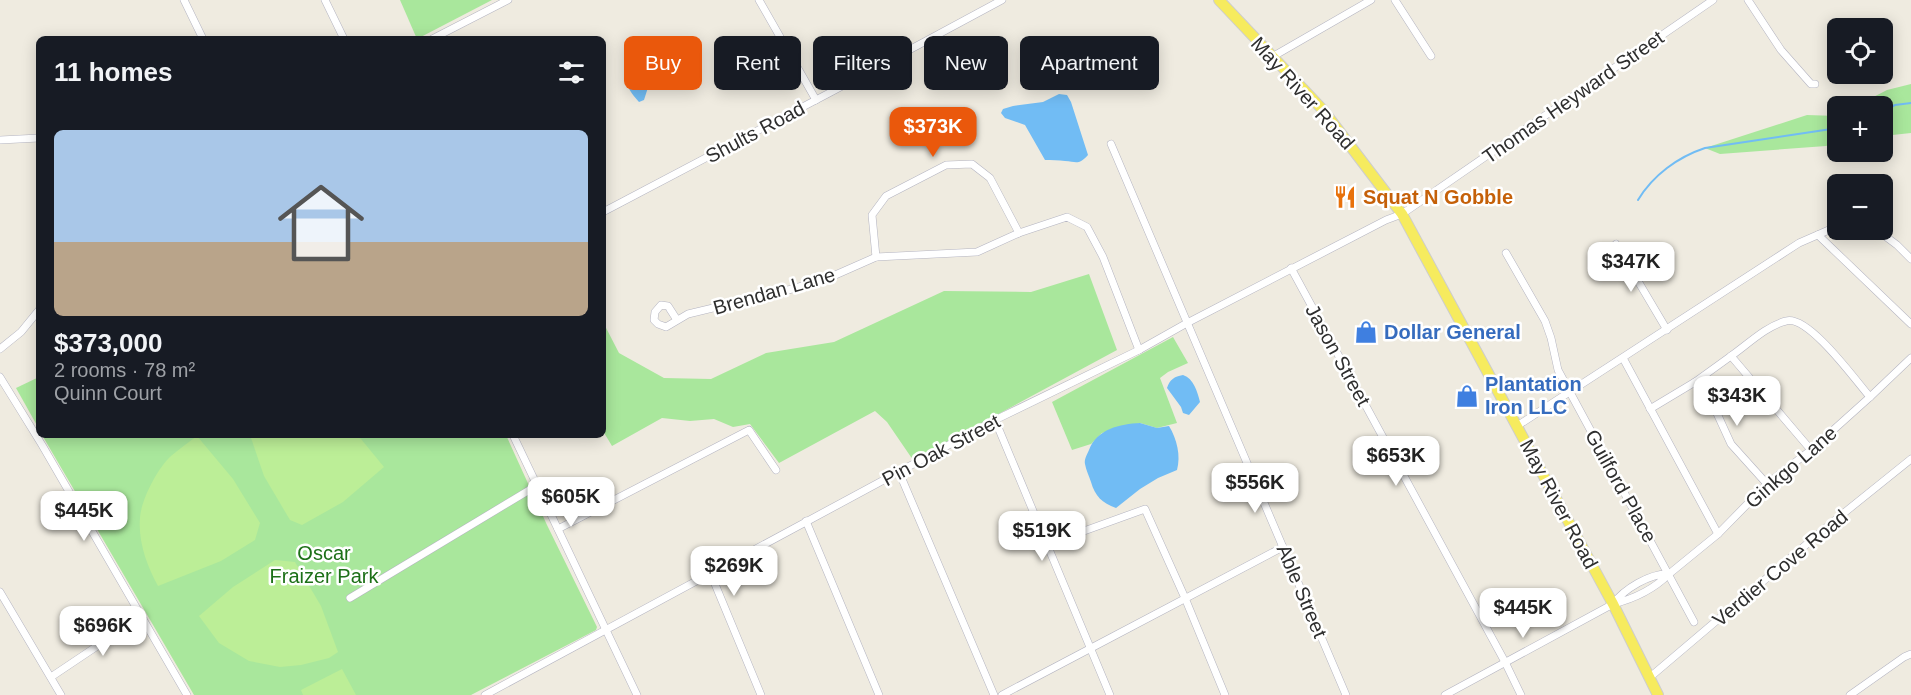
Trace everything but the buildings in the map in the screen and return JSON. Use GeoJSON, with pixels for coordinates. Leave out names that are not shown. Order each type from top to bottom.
{"type":"FeatureCollection","features":[{"type":"Feature","properties":{"kind":"main road","name":"May River Road"},"geometry":{"type":"LineString","coordinates":[[1219,0],[1323,110],[1402,214],[1613,604],[1658,695]]}},
{"type":"Feature","properties":{"kind":"street"},"geometry":{"type":"LineString","coordinates":[[184,0],[202,36]]}},
{"type":"Feature","properties":{"kind":"street"},"geometry":{"type":"LineString","coordinates":[[325,0],[343,36]]}},
{"type":"Feature","properties":{"kind":"street"},"geometry":{"type":"LineString","coordinates":[[438,36],[508,0]]}},
{"type":"Feature","properties":{"kind":"street"},"geometry":{"type":"LineString","coordinates":[[759,0],[816,100]]}},
{"type":"Feature","properties":{"kind":"street","name":"Shults Road"},"geometry":{"type":"LineString","coordinates":[[606,210],[1002,0]]}},
{"type":"Feature","properties":{"kind":"street"},"geometry":{"type":"LineString","coordinates":[[1272,57],[1371,0]]}},
{"type":"Feature","properties":{"kind":"street"},"geometry":{"type":"LineString","coordinates":[[1395,0],[1431,56]]}},
{"type":"Feature","properties":{"kind":"street","name":"Thomas Heyward Street"},"geometry":{"type":"LineString","coordinates":[[1402,214],[1713,0]]}},
{"type":"Feature","properties":{"kind":"street"},"geometry":{"type":"LineString","coordinates":[[1748,0],[1781,50],[1811,84],[1815,84]]}},
{"type":"Feature","properties":{"kind":"street"},"geometry":{"type":"LineString","coordinates":[[0,140],[36,138]]}},
{"type":"Feature","properties":{"kind":"street","name":"Able Street"},"geometry":{"type":"LineString","coordinates":[[1111,144],[1346,695]]}},
{"type":"Feature","properties":{"kind":"street"},"geometry":{"type":"LineString","coordinates":[[876,257],[872,215],[886,196],[946,165],[972,164],[990,178],[1019,233]]}},
{"type":"Feature","properties":{"kind":"street","name":"Pin Oak Street"},"geometry":{"type":"LineString","coordinates":[[485,695],[995,420],[1139,350],[1291,268],[1402,214]]}},
{"type":"Feature","properties":{"kind":"street","name":"Brendan Lane"},"geometry":{"type":"LineString","coordinates":[[677,320],[688,314],[792,290],[833,276],[876,257],[977,252],[1019,233],[1067,217],[1087,227],[1102,256],[1139,350]]}},
{"type":"Feature","properties":{"kind":"street"},"geometry":{"type":"LineString","coordinates":[[1517,426],[1799,243],[1827,231]]}},
{"type":"Feature","properties":{"kind":"street"},"geometry":{"type":"LineString","coordinates":[[1818,235],[1911,324]]}},
{"type":"Feature","properties":{"kind":"street"},"geometry":{"type":"LineString","coordinates":[[1891,240],[1911,259]]}},
{"type":"Feature","properties":{"kind":"street"},"geometry":{"type":"LineString","coordinates":[[1616,244],[1667,330]]}},
{"type":"Feature","properties":{"kind":"street","name":"Guilford Place"},"geometry":{"type":"LineString","coordinates":[[1506,253],[1545,321],[1558,370],[1694,622]]}},
{"type":"Feature","properties":{"kind":"street","name":"Jason Street"},"geometry":{"type":"LineString","coordinates":[[1291,268],[1521,695]]}},
{"type":"Feature","properties":{"kind":"street"},"geometry":{"type":"LineString","coordinates":[[0,349],[21,332],[36,314]]}},
{"type":"Feature","properties":{"kind":"street"},"geometry":{"type":"LineString","coordinates":[[1650,409],[1695,382],[1770,328],[1788,320],[1795,321],[1817,335],[1870,397]]}},
{"type":"Feature","properties":{"kind":"street"},"geometry":{"type":"LineString","coordinates":[[1731,356],[1811,450]]}},
{"type":"Feature","properties":{"kind":"street"},"geometry":{"type":"LineString","coordinates":[[1623,358],[1718,534]]}},
{"type":"Feature","properties":{"kind":"street","name":"Ginkgo Lane"},"geometry":{"type":"LineString","coordinates":[[1445,695],[1613,604],[1651,588],[1718,534],[1767,484],[1811,450],[1911,358]]}},
{"type":"Feature","properties":{"kind":"street"},"geometry":{"type":"LineString","coordinates":[[0,376],[36,435]]}},
{"type":"Feature","properties":{"kind":"street"},"geometry":{"type":"LineString","coordinates":[[1695,382],[1715,409],[1731,444],[1767,484]]}},
{"type":"Feature","properties":{"kind":"street"},"geometry":{"type":"LineString","coordinates":[[995,420],[1110,695]]}},
{"type":"Feature","properties":{"kind":"street"},"geometry":{"type":"LineString","coordinates":[[558,529],[749,430],[776,470]]}},
{"type":"Feature","properties":{"kind":"street"},"geometry":{"type":"LineString","coordinates":[[38,438],[187,695]]}},
{"type":"Feature","properties":{"kind":"street"},"geometry":{"type":"LineString","coordinates":[[514,438],[638,695]]}},
{"type":"Feature","properties":{"kind":"street","name":"Verdier Cove Road"},"geometry":{"type":"LineString","coordinates":[[1649,678],[1911,459]]}},
{"type":"Feature","properties":{"kind":"street"},"geometry":{"type":"LineString","coordinates":[[899,472],[994,695]]}},
{"type":"Feature","properties":{"kind":"street"},"geometry":{"type":"LineString","coordinates":[[350,598],[536,486]]}},
{"type":"Feature","properties":{"kind":"street"},"geometry":{"type":"LineString","coordinates":[[1048,544],[1145,508],[1225,695]]}},
{"type":"Feature","properties":{"kind":"street"},"geometry":{"type":"LineString","coordinates":[[806,521],[879,695]]}},
{"type":"Feature","properties":{"kind":"street"},"geometry":{"type":"LineString","coordinates":[[1002,695],[1283,547]]}},
{"type":"Feature","properties":{"kind":"street"},"geometry":{"type":"LineString","coordinates":[[711,572],[761,695]]}},
{"type":"Feature","properties":{"kind":"street"},"geometry":{"type":"LineString","coordinates":[[0,592],[61,695]]}},
{"type":"Feature","properties":{"kind":"street"},"geometry":{"type":"LineString","coordinates":[[51,677],[142,616]]}},
{"type":"Feature","properties":{"kind":"street"},"geometry":{"type":"LineString","coordinates":[[1850,695],[1911,654]]}},
{"type":"Feature","properties":{"kind":"green space"},"geometry":{"type":"Polygon","coordinates":[[[400,0],[492,0],[423,36],[416,36],[400,0]]]}},
{"type":"Feature","properties":{"kind":"green space"},"geometry":{"type":"Polygon","coordinates":[[[1911,84],[1911,133],[1893,135],[1893,96],[1875,96],[1887,90],[1911,84]]]}},
{"type":"Feature","properties":{"kind":"green space"},"geometry":{"type":"Polygon","coordinates":[[[1807,115],[1827,116],[1826,146],[1720,154],[1705,148],[1807,115]]]}},
{"type":"Feature","properties":{"kind":"green space"},"geometry":{"type":"Polygon","coordinates":[[[1089,274],[1117,350],[913,460],[887,422],[875,411],[779,463],[750,424],[733,427],[714,419],[690,421],[662,418],[612,446],[606,436],[606,328],[619,353],[664,378],[711,379],[766,353],[834,342],[944,291],[1031,292],[1089,274]]]}},
{"type":"Feature","properties":{"kind":"green space"},"geometry":{"type":"Polygon","coordinates":[[[1173,337],[1188,363],[1160,378],[1177,423],[1157,428],[1140,423],[1102,433],[1091,444],[1072,450],[1052,402],[1173,337]]]}},
{"type":"Feature","properties":{"kind":"green space"},"geometry":{"type":"Polygon","coordinates":[[[36,378],[36,424],[16,388],[36,378]]]}},
{"type":"Feature","properties":{"kind":"green space","name":"Oscar Fraizer Park"},"geometry":{"type":"Polygon","coordinates":[[[44,438],[507,438],[597,627],[596,630],[471,695],[194,695],[44,438]]]}},
{"type":"Feature","properties":{"kind":"green space"},"geometry":{"type":"Polygon","coordinates":[[[194,438],[199,438],[233,479],[260,523],[255,540],[221,561],[158,586],[142,545],[140,518],[151,485],[171,456],[194,438]]]}},
{"type":"Feature","properties":{"kind":"green space"},"geometry":{"type":"Polygon","coordinates":[[[251,438],[360,438],[384,467],[343,502],[302,525],[290,520],[264,476],[251,438]]]}},
{"type":"Feature","properties":{"kind":"green space"},"geometry":{"type":"Polygon","coordinates":[[[275,560],[295,562],[321,606],[338,652],[329,658],[301,665],[280,667],[249,661],[219,643],[199,616],[233,587],[275,560]]]}},
{"type":"Feature","properties":{"kind":"green space"},"geometry":{"type":"Polygon","coordinates":[[[342,669],[356,695],[303,695],[301,690],[342,669]]]}},
{"type":"Feature","properties":{"kind":"water"},"geometry":{"type":"Polygon","coordinates":[[[630,90],[647,90],[644,100],[639,102],[630,90]]]}},
{"type":"Feature","properties":{"kind":"water"},"geometry":{"type":"Polygon","coordinates":[[[1059,94],[1067,95],[1071,102],[1088,155],[1080,162],[1045,160],[1025,125],[1005,118],[1001,113],[1003,109],[1043,102],[1059,94]]]}},
{"type":"Feature","properties":{"kind":"water"},"geometry":{"type":"Polygon","coordinates":[[[1183,375],[1192,382],[1200,402],[1189,415],[1183,413],[1167,388],[1173,379],[1183,375]]]}},
{"type":"Feature","properties":{"kind":"water"},"geometry":{"type":"Polygon","coordinates":[[[1140,423],[1157,428],[1169,426],[1178,448],[1177,470],[1140,489],[1116,508],[1097,495],[1086,469],[1085,459],[1093,443],[1103,432],[1117,426],[1140,423]]]}},
{"type":"Feature","properties":{"kind":"waterway"},"geometry":{"type":"LineString","coordinates":[[1893,106],[1911,103]]}},
{"type":"Feature","properties":{"kind":"waterway"},"geometry":{"type":"LineString","coordinates":[[1638,200],[1667,168],[1685,156],[1705,148],[1827,130]]}},
{"type":"Feature","properties":{"kind":"place","name":"Squat N Gobble"},"geometry":{"type":"Point","coordinates":[1345,197]}},
{"type":"Feature","properties":{"kind":"place","name":"Dollar General"},"geometry":{"type":"Point","coordinates":[1366,332]}},
{"type":"Feature","properties":{"kind":"place","name":"Plantation Iron LLC"},"geometry":{"type":"Point","coordinates":[1467,396]}}]}
